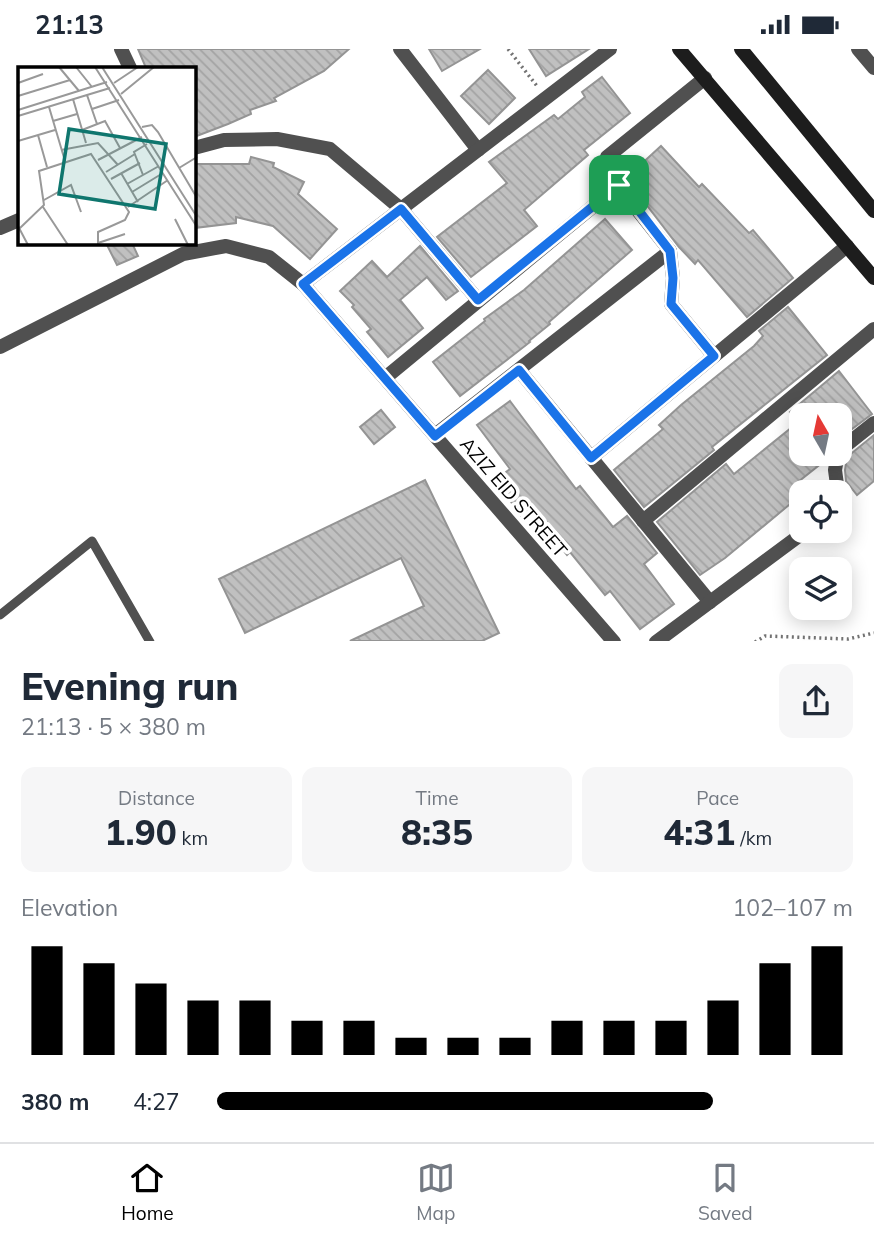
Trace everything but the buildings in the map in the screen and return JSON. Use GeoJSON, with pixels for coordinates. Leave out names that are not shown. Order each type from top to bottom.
{"type":"FeatureCollection","features":[{"type":"Feature","properties":{"kind":"street"},"geometry":{"type":"LineString","coordinates":[[121,49],[130,67]]}},
{"type":"Feature","properties":{"kind":"street"},"geometry":{"type":"LineString","coordinates":[[400,49],[478,150]]}},
{"type":"Feature","properties":{"kind":"street"},"geometry":{"type":"LineString","coordinates":[[303,284],[610,49]]}},
{"type":"Feature","properties":{"kind":"street"},"geometry":{"type":"LineString","coordinates":[[679,49],[873,277]]}},
{"type":"Feature","properties":{"kind":"street"},"geometry":{"type":"LineString","coordinates":[[741,49],[874,211]]}},
{"type":"Feature","properties":{"kind":"street"},"geometry":{"type":"LineString","coordinates":[[858,49],[874,68]]}},
{"type":"Feature","properties":{"kind":"street"},"geometry":{"type":"LineString","coordinates":[[705,78],[607,157],[604,168],[670,251],[673,278],[671,304],[714,356]]}},
{"type":"Feature","properties":{"kind":"street"},"geometry":{"type":"LineString","coordinates":[[196,148],[224,141],[277,139],[330,149],[401,209],[478,300]]}},
{"type":"Feature","properties":{"kind":"street"},"geometry":{"type":"LineString","coordinates":[[385,378],[619,185]]}},
{"type":"Feature","properties":{"kind":"street"},"geometry":{"type":"LineString","coordinates":[[0,228],[18,220]]}},
{"type":"Feature","properties":{"kind":"street","name":"AZIZ EID STREET"},"geometry":{"type":"LineString","coordinates":[[2,341],[183,254],[226,246],[269,257],[303,284],[613,641]]}},
{"type":"Feature","properties":{"kind":"street"},"geometry":{"type":"LineString","coordinates":[[591,458],[847,246]]}},
{"type":"Feature","properties":{"kind":"street"},"geometry":{"type":"LineString","coordinates":[[435,436],[670,251]]}},
{"type":"Feature","properties":{"kind":"street"},"geometry":{"type":"LineString","coordinates":[[643,521],[874,329]]}},
{"type":"Feature","properties":{"kind":"street"},"geometry":{"type":"LineString","coordinates":[[519,370],[710,602]]}},
{"type":"Feature","properties":{"kind":"street"},"geometry":{"type":"LineString","coordinates":[[852,441],[874,423]]}},
{"type":"Feature","properties":{"kind":"street"},"geometry":{"type":"LineString","coordinates":[[657,641],[789,543]]}},
{"type":"Feature","properties":{"kind":"lane"},"geometry":{"type":"LineString","coordinates":[[0,615],[92,541],[149,641]]}},
{"type":"Feature","properties":{"kind":"path"},"geometry":{"type":"LineString","coordinates":[[508,49],[546,98]]}},
{"type":"Feature","properties":{"kind":"path"},"geometry":{"type":"LineString","coordinates":[[757,641],[765,636],[848,639],[874,633]]}},
{"type":"Feature","properties":{"kind":"route"},"geometry":{"type":"LineString","coordinates":[[619,185],[670,251],[673,278],[671,304],[714,356],[591,458],[519,370],[435,436],[303,284],[401,209],[478,300],[619,185]]}}]}
